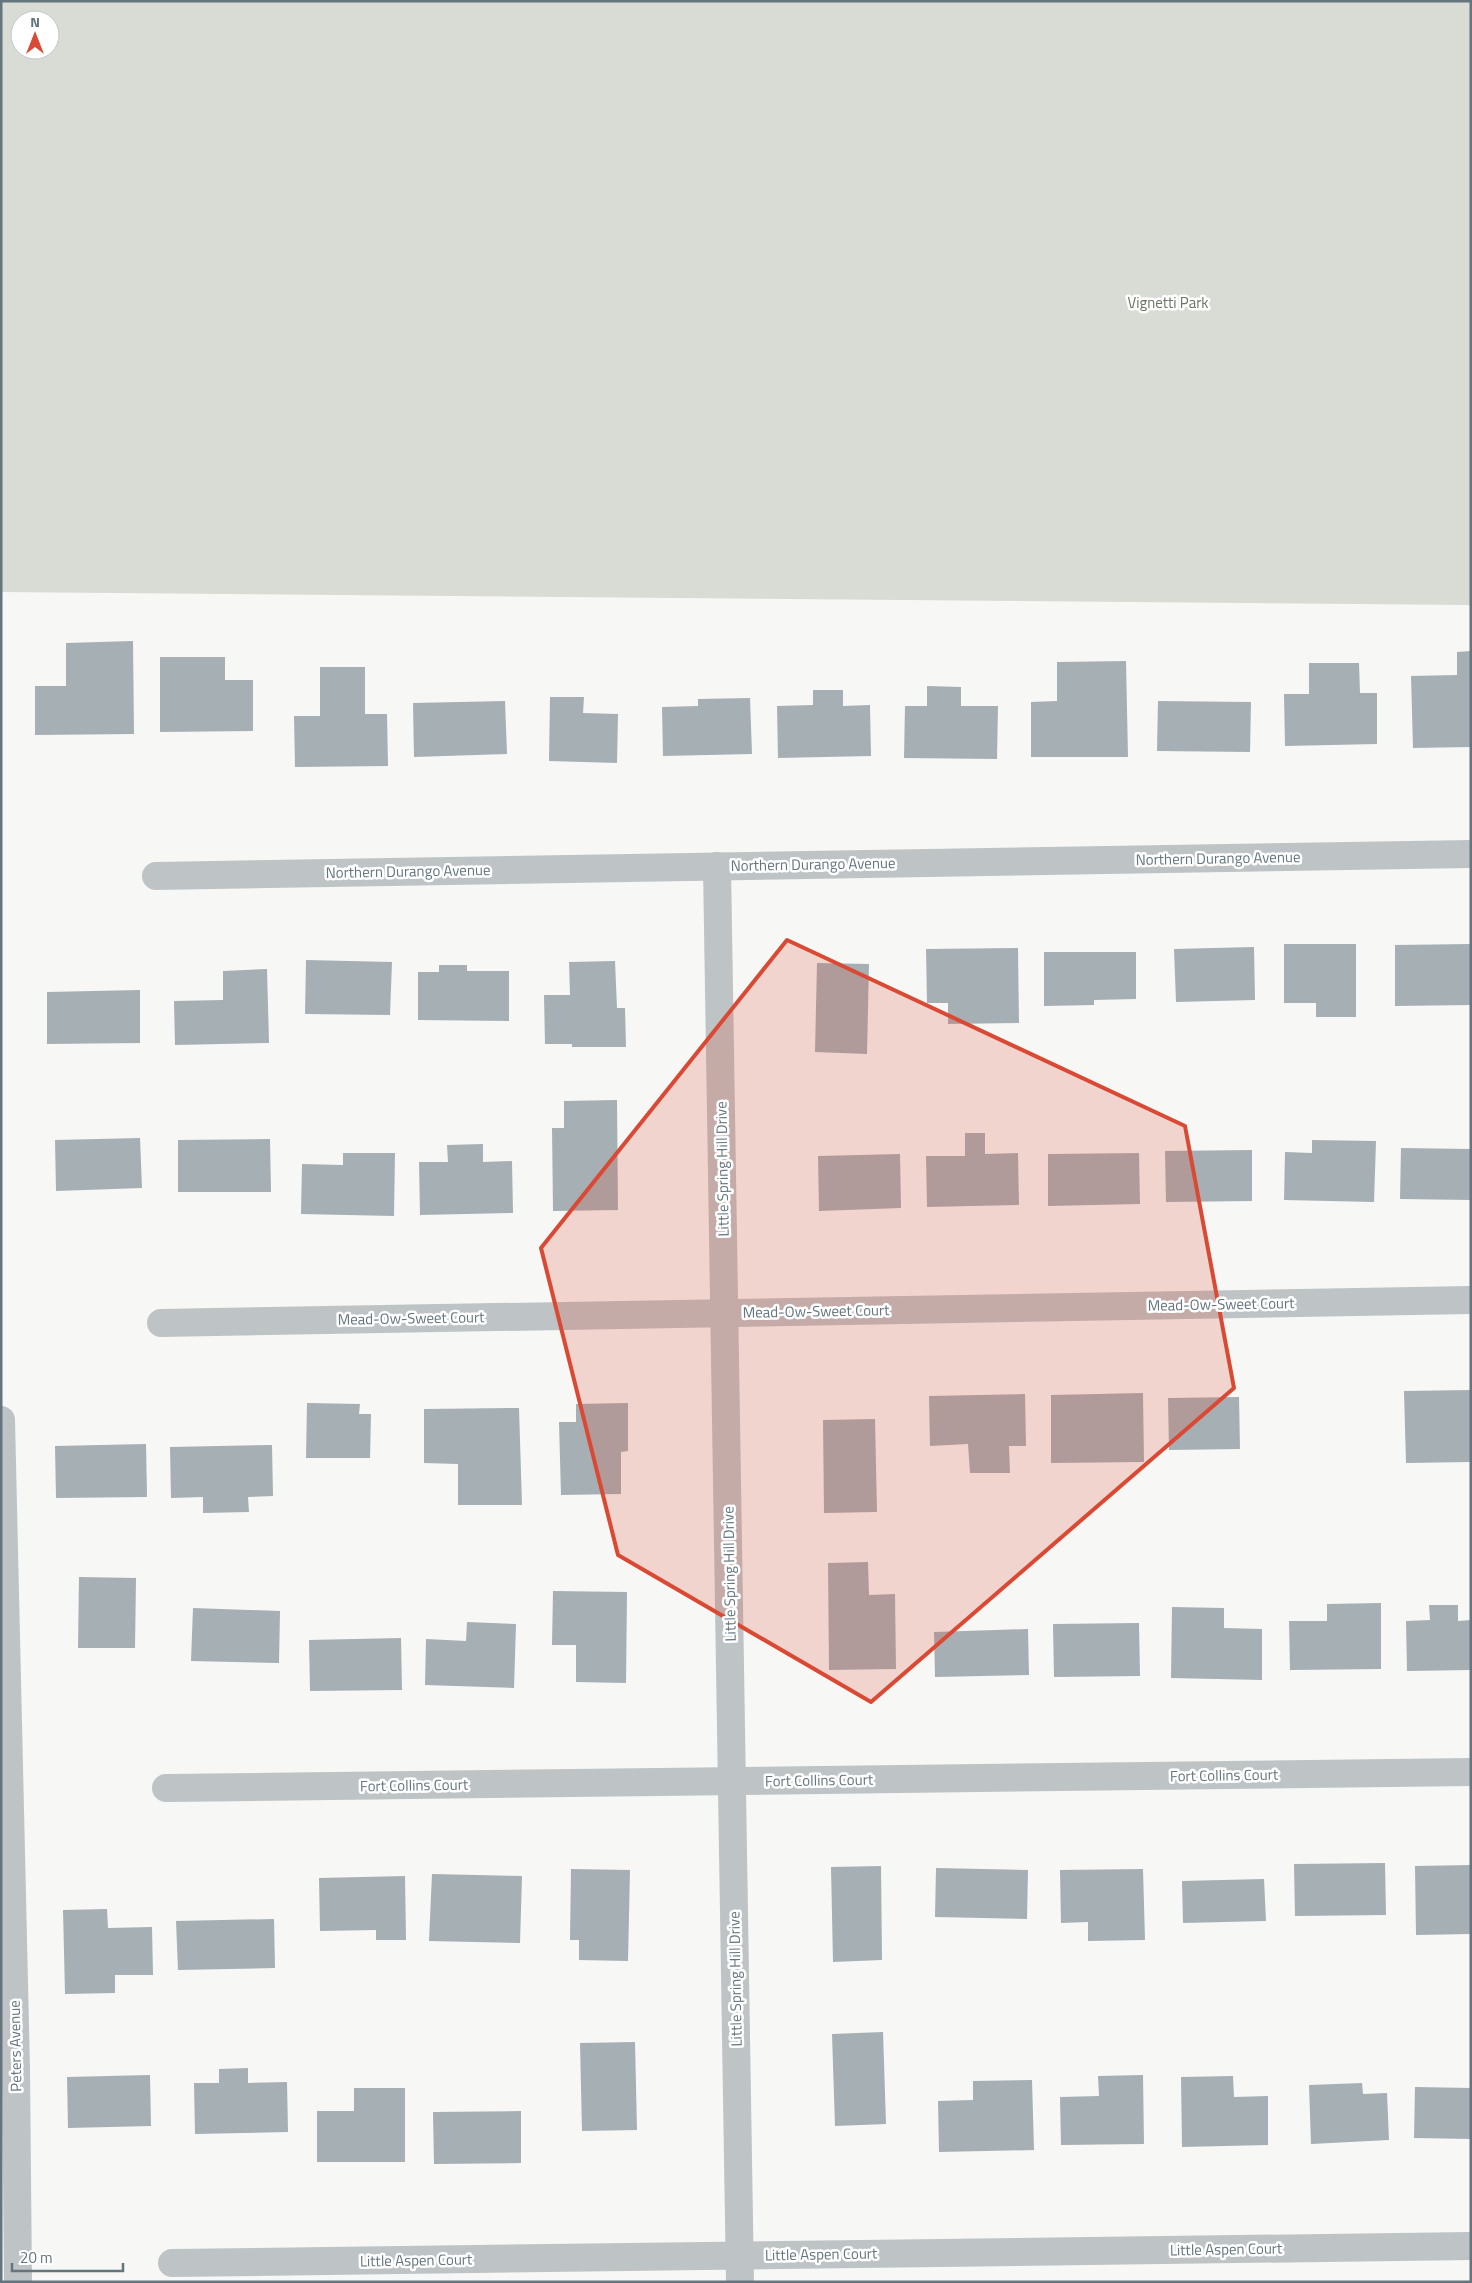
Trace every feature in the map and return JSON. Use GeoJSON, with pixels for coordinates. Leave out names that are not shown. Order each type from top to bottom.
{"type":"FeatureCollection","features":[{"type":"Feature","properties":{"kind":"street","name":"Northern Durango Avenue"},"geometry":{"type":"LineString","coordinates":[[156,876],[1471,854]]}},
{"type":"Feature","properties":{"kind":"street","name":"Little Spring Hill Drive"},"geometry":{"type":"LineString","coordinates":[[717,866],[740,2269]]}},
{"type":"Feature","properties":{"kind":"street","name":"Mead-Ow-Sweet Court"},"geometry":{"type":"LineString","coordinates":[[161,1323],[1471,1300]]}},
{"type":"Feature","properties":{"kind":"street","name":"Peters Avenue"},"geometry":{"type":"LineString","coordinates":[[1,1420],[9,2069],[18,2282]]}},
{"type":"Feature","properties":{"kind":"street","name":"Fort Collins Court"},"geometry":{"type":"LineString","coordinates":[[166,1788],[1471,1772]]}},
{"type":"Feature","properties":{"kind":"street","name":"Little Aspen Court"},"geometry":{"type":"LineString","coordinates":[[172,2263],[740,2269],[1471,2246]]}},
{"type":"Feature","properties":{"kind":"highlighted area"},"geometry":{"type":"Polygon","coordinates":[[[787,940],[1185,1126],[1234,1388],[871,1702],[618,1555],[541,1248],[787,940]]]}},
{"type":"Feature","properties":{"kind":"green space","name":"Vignetti Park"},"geometry":{"type":"Polygon","coordinates":[[[1,1],[1471,1],[1471,605],[1,592],[1,1]]]}},
{"type":"Feature","properties":{"kind":"building"},"geometry":{"type":"Polygon","coordinates":[[[133,641],[134,734],[35,735],[35,686],[66,686],[66,643],[133,641]]]}},
{"type":"Feature","properties":{"kind":"building"},"geometry":{"type":"Polygon","coordinates":[[[1471,651],[1471,747],[1413,748],[1411,676],[1457,675],[1457,652],[1471,651]]]}},
{"type":"Feature","properties":{"kind":"building"},"geometry":{"type":"Polygon","coordinates":[[[160,657],[225,657],[225,680],[253,680],[253,731],[160,732],[160,657]]]}},
{"type":"Feature","properties":{"kind":"building"},"geometry":{"type":"Polygon","coordinates":[[[1126,661],[1128,757],[1031,757],[1031,702],[1057,701],[1057,662],[1126,661]]]}},
{"type":"Feature","properties":{"kind":"building"},"geometry":{"type":"Polygon","coordinates":[[[1309,663],[1359,663],[1360,693],[1377,693],[1377,744],[1285,746],[1284,694],[1309,694],[1309,663]]]}},
{"type":"Feature","properties":{"kind":"building"},"geometry":{"type":"Polygon","coordinates":[[[320,667],[365,667],[365,714],[387,714],[388,766],[295,767],[294,716],[320,716],[320,667]]]}},
{"type":"Feature","properties":{"kind":"building"},"geometry":{"type":"Polygon","coordinates":[[[927,686],[961,687],[961,706],[998,706],[997,759],[904,758],[905,706],[927,706],[927,686]]]}},
{"type":"Feature","properties":{"kind":"building"},"geometry":{"type":"Polygon","coordinates":[[[813,690],[843,690],[843,706],[870,705],[871,756],[778,758],[777,706],[813,705],[813,690]]]}},
{"type":"Feature","properties":{"kind":"building"},"geometry":{"type":"Polygon","coordinates":[[[550,697],[584,697],[583,713],[618,714],[617,763],[549,761],[550,697]]]}},
{"type":"Feature","properties":{"kind":"building"},"geometry":{"type":"Polygon","coordinates":[[[750,698],[752,754],[663,756],[662,707],[698,706],[698,699],[750,698]]]}},
{"type":"Feature","properties":{"kind":"building"},"geometry":{"type":"Polygon","coordinates":[[[505,701],[507,754],[414,757],[413,703],[505,701]]]}},
{"type":"Feature","properties":{"kind":"building"},"geometry":{"type":"Polygon","coordinates":[[[1158,701],[1251,702],[1250,752],[1157,751],[1158,701]]]}},
{"type":"Feature","properties":{"kind":"building"},"geometry":{"type":"Polygon","coordinates":[[[1284,944],[1356,944],[1356,1017],[1316,1017],[1316,1003],[1284,1003],[1284,944]]]}},
{"type":"Feature","properties":{"kind":"building"},"geometry":{"type":"Polygon","coordinates":[[[1471,944],[1471,1005],[1395,1006],[1395,945],[1471,944]]]}},
{"type":"Feature","properties":{"kind":"building"},"geometry":{"type":"Polygon","coordinates":[[[1254,947],[1255,1000],[1176,1002],[1174,949],[1254,947]]]}},
{"type":"Feature","properties":{"kind":"building"},"geometry":{"type":"Polygon","coordinates":[[[1018,948],[1019,1023],[948,1024],[948,1003],[927,1003],[926,949],[1018,948]]]}},
{"type":"Feature","properties":{"kind":"building"},"geometry":{"type":"Polygon","coordinates":[[[1044,952],[1136,952],[1136,999],[1094,1000],[1094,1005],[1044,1006],[1044,952]]]}},
{"type":"Feature","properties":{"kind":"building"},"geometry":{"type":"Polygon","coordinates":[[[306,960],[392,962],[390,1015],[305,1014],[306,960]]]}},
{"type":"Feature","properties":{"kind":"building"},"geometry":{"type":"Polygon","coordinates":[[[615,961],[617,1008],[625,1008],[626,1047],[572,1047],[572,1044],[545,1044],[544,995],[570,995],[569,962],[615,961]]]}},
{"type":"Feature","properties":{"kind":"building"},"geometry":{"type":"Polygon","coordinates":[[[817,963],[869,964],[867,1054],[815,1052],[817,963]]]}},
{"type":"Feature","properties":{"kind":"building"},"geometry":{"type":"Polygon","coordinates":[[[439,965],[467,965],[467,971],[509,971],[509,1021],[418,1020],[418,972],[439,972],[439,965]]]}},
{"type":"Feature","properties":{"kind":"building"},"geometry":{"type":"Polygon","coordinates":[[[267,969],[269,1043],[175,1045],[174,1001],[223,1000],[223,971],[267,969]]]}},
{"type":"Feature","properties":{"kind":"building"},"geometry":{"type":"Polygon","coordinates":[[[140,990],[140,1043],[47,1044],[47,992],[140,990]]]}},
{"type":"Feature","properties":{"kind":"building"},"geometry":{"type":"Polygon","coordinates":[[[617,1100],[618,1210],[553,1211],[552,1128],[564,1128],[564,1101],[617,1100]]]}},
{"type":"Feature","properties":{"kind":"building"},"geometry":{"type":"Polygon","coordinates":[[[965,1133],[985,1133],[985,1154],[1018,1153],[1019,1205],[927,1207],[926,1156],[965,1156],[965,1133]]]}},
{"type":"Feature","properties":{"kind":"building"},"geometry":{"type":"Polygon","coordinates":[[[140,1138],[142,1188],[56,1191],[55,1140],[140,1138]]]}},
{"type":"Feature","properties":{"kind":"building"},"geometry":{"type":"Polygon","coordinates":[[[270,1139],[271,1192],[178,1192],[178,1140],[270,1139]]]}},
{"type":"Feature","properties":{"kind":"building"},"geometry":{"type":"Polygon","coordinates":[[[1312,1140],[1376,1141],[1374,1202],[1284,1200],[1285,1152],[1312,1153],[1312,1140]]]}},
{"type":"Feature","properties":{"kind":"building"},"geometry":{"type":"Polygon","coordinates":[[[483,1144],[483,1162],[512,1161],[513,1213],[420,1215],[419,1162],[448,1162],[447,1145],[483,1144]]]}},
{"type":"Feature","properties":{"kind":"building"},"geometry":{"type":"Polygon","coordinates":[[[1401,1148],[1471,1149],[1471,1200],[1400,1199],[1401,1148]]]}},
{"type":"Feature","properties":{"kind":"building"},"geometry":{"type":"Polygon","coordinates":[[[1252,1150],[1252,1201],[1166,1202],[1165,1151],[1252,1150]]]}},
{"type":"Feature","properties":{"kind":"building"},"geometry":{"type":"Polygon","coordinates":[[[343,1153],[395,1153],[394,1216],[301,1214],[302,1164],[343,1165],[343,1153]]]}},
{"type":"Feature","properties":{"kind":"building"},"geometry":{"type":"Polygon","coordinates":[[[1139,1153],[1140,1204],[1048,1206],[1048,1154],[1139,1153]]]}},
{"type":"Feature","properties":{"kind":"building"},"geometry":{"type":"Polygon","coordinates":[[[900,1154],[901,1208],[819,1211],[818,1156],[900,1154]]]}},
{"type":"Feature","properties":{"kind":"building"},"geometry":{"type":"Polygon","coordinates":[[[1471,1390],[1471,1462],[1406,1463],[1404,1391],[1471,1390]]]}},
{"type":"Feature","properties":{"kind":"building"},"geometry":{"type":"Polygon","coordinates":[[[1143,1393],[1144,1462],[1051,1463],[1051,1395],[1143,1393]]]}},
{"type":"Feature","properties":{"kind":"building"},"geometry":{"type":"Polygon","coordinates":[[[1025,1394],[1026,1446],[1009,1446],[1010,1473],[970,1473],[968,1444],[930,1446],[929,1396],[1025,1394]]]}},
{"type":"Feature","properties":{"kind":"building"},"geometry":{"type":"Polygon","coordinates":[[[1239,1397],[1240,1449],[1169,1450],[1168,1398],[1239,1397]]]}},
{"type":"Feature","properties":{"kind":"building"},"geometry":{"type":"Polygon","coordinates":[[[307,1403],[360,1404],[359,1414],[371,1414],[370,1458],[306,1458],[307,1403]]]}},
{"type":"Feature","properties":{"kind":"building"},"geometry":{"type":"Polygon","coordinates":[[[628,1403],[628,1451],[621,1452],[621,1494],[561,1495],[559,1422],[576,1422],[576,1404],[628,1403]]]}},
{"type":"Feature","properties":{"kind":"building"},"geometry":{"type":"Polygon","coordinates":[[[519,1408],[522,1505],[458,1505],[458,1464],[424,1463],[424,1409],[519,1408]]]}},
{"type":"Feature","properties":{"kind":"building"},"geometry":{"type":"Polygon","coordinates":[[[875,1419],[877,1512],[824,1513],[823,1420],[875,1419]]]}},
{"type":"Feature","properties":{"kind":"building"},"geometry":{"type":"Polygon","coordinates":[[[146,1444],[147,1497],[56,1498],[55,1446],[146,1444]]]}},
{"type":"Feature","properties":{"kind":"building"},"geometry":{"type":"Polygon","coordinates":[[[272,1445],[273,1496],[248,1497],[249,1512],[203,1513],[203,1497],[171,1498],[170,1447],[272,1445]]]}},
{"type":"Feature","properties":{"kind":"building"},"geometry":{"type":"Polygon","coordinates":[[[868,1562],[869,1595],[895,1594],[896,1669],[829,1670],[828,1563],[868,1562]]]}},
{"type":"Feature","properties":{"kind":"building"},"geometry":{"type":"Polygon","coordinates":[[[79,1577],[136,1578],[135,1648],[78,1648],[79,1577]]]}},
{"type":"Feature","properties":{"kind":"building"},"geometry":{"type":"Polygon","coordinates":[[[553,1591],[627,1592],[626,1683],[576,1682],[576,1645],[552,1645],[553,1591]]]}},
{"type":"Feature","properties":{"kind":"building"},"geometry":{"type":"Polygon","coordinates":[[[1381,1603],[1381,1669],[1290,1670],[1289,1621],[1327,1621],[1327,1604],[1381,1603]]]}},
{"type":"Feature","properties":{"kind":"building"},"geometry":{"type":"Polygon","coordinates":[[[1429,1605],[1458,1605],[1458,1621],[1471,1620],[1471,1670],[1407,1671],[1406,1621],[1430,1620],[1429,1605]]]}},
{"type":"Feature","properties":{"kind":"building"},"geometry":{"type":"Polygon","coordinates":[[[1172,1607],[1224,1608],[1224,1628],[1262,1629],[1262,1680],[1171,1678],[1172,1607]]]}},
{"type":"Feature","properties":{"kind":"building"},"geometry":{"type":"Polygon","coordinates":[[[193,1608],[280,1611],[279,1663],[191,1661],[193,1608]]]}},
{"type":"Feature","properties":{"kind":"building"},"geometry":{"type":"Polygon","coordinates":[[[467,1622],[516,1624],[514,1688],[425,1685],[426,1639],[466,1641],[467,1622]]]}},
{"type":"Feature","properties":{"kind":"building"},"geometry":{"type":"Polygon","coordinates":[[[1139,1623],[1140,1676],[1054,1677],[1053,1624],[1139,1623]]]}},
{"type":"Feature","properties":{"kind":"building"},"geometry":{"type":"Polygon","coordinates":[[[1028,1629],[1029,1675],[935,1677],[934,1632],[1028,1629]]]}},
{"type":"Feature","properties":{"kind":"building"},"geometry":{"type":"Polygon","coordinates":[[[401,1638],[402,1690],[310,1691],[309,1640],[401,1638]]]}},
{"type":"Feature","properties":{"kind":"building"},"geometry":{"type":"Polygon","coordinates":[[[1385,1863],[1386,1915],[1295,1916],[1294,1864],[1385,1863]]]}},
{"type":"Feature","properties":{"kind":"building"},"geometry":{"type":"Polygon","coordinates":[[[1471,1865],[1471,1934],[1416,1935],[1415,1866],[1471,1865]]]}},
{"type":"Feature","properties":{"kind":"building"},"geometry":{"type":"Polygon","coordinates":[[[881,1866],[882,1960],[833,1962],[831,1867],[881,1866]]]}},
{"type":"Feature","properties":{"kind":"building"},"geometry":{"type":"Polygon","coordinates":[[[936,1868],[1028,1870],[1027,1919],[935,1917],[936,1868]]]}},
{"type":"Feature","properties":{"kind":"building"},"geometry":{"type":"Polygon","coordinates":[[[571,1869],[630,1870],[628,1961],[579,1960],[579,1940],[570,1940],[571,1869]]]}},
{"type":"Feature","properties":{"kind":"building"},"geometry":{"type":"Polygon","coordinates":[[[1143,1869],[1145,1940],[1088,1941],[1088,1922],[1061,1923],[1060,1870],[1143,1869]]]}},
{"type":"Feature","properties":{"kind":"building"},"geometry":{"type":"Polygon","coordinates":[[[432,1874],[522,1876],[520,1943],[429,1941],[432,1874]]]}},
{"type":"Feature","properties":{"kind":"building"},"geometry":{"type":"Polygon","coordinates":[[[405,1876],[406,1940],[376,1940],[376,1930],[320,1931],[319,1878],[405,1876]]]}},
{"type":"Feature","properties":{"kind":"building"},"geometry":{"type":"Polygon","coordinates":[[[1264,1879],[1266,1921],[1183,1923],[1182,1881],[1264,1879]]]}},
{"type":"Feature","properties":{"kind":"building"},"geometry":{"type":"Polygon","coordinates":[[[107,1909],[108,1928],[152,1927],[153,1975],[115,1975],[115,1993],[65,1994],[63,1910],[107,1909]]]}},
{"type":"Feature","properties":{"kind":"building"},"geometry":{"type":"Polygon","coordinates":[[[274,1919],[275,1968],[178,1970],[176,1921],[274,1919]]]}},
{"type":"Feature","properties":{"kind":"building"},"geometry":{"type":"Polygon","coordinates":[[[883,2032],[886,2124],[835,2126],[832,2034],[883,2032]]]}},
{"type":"Feature","properties":{"kind":"building"},"geometry":{"type":"Polygon","coordinates":[[[635,2042],[637,2130],[582,2131],[580,2043],[635,2042]]]}},
{"type":"Feature","properties":{"kind":"building"},"geometry":{"type":"Polygon","coordinates":[[[248,2068],[248,2083],[287,2082],[288,2132],[195,2134],[194,2083],[219,2083],[219,2069],[248,2068]]]}},
{"type":"Feature","properties":{"kind":"building"},"geometry":{"type":"Polygon","coordinates":[[[150,2075],[151,2126],[68,2128],[67,2077],[150,2075]]]}},
{"type":"Feature","properties":{"kind":"building"},"geometry":{"type":"Polygon","coordinates":[[[1143,2075],[1144,2144],[1061,2145],[1060,2097],[1099,2096],[1098,2076],[1143,2075]]]}},
{"type":"Feature","properties":{"kind":"building"},"geometry":{"type":"Polygon","coordinates":[[[1233,2076],[1234,2097],[1268,2096],[1268,2145],[1182,2147],[1181,2077],[1233,2076]]]}},
{"type":"Feature","properties":{"kind":"building"},"geometry":{"type":"Polygon","coordinates":[[[1032,2080],[1034,2150],[939,2152],[938,2101],[973,2100],[973,2081],[1032,2080]]]}},
{"type":"Feature","properties":{"kind":"building"},"geometry":{"type":"Polygon","coordinates":[[[1362,2083],[1363,2094],[1387,2093],[1389,2140],[1311,2144],[1309,2085],[1362,2083]]]}},
{"type":"Feature","properties":{"kind":"building"},"geometry":{"type":"Polygon","coordinates":[[[1415,2087],[1471,2088],[1471,2139],[1414,2138],[1415,2087]]]}},
{"type":"Feature","properties":{"kind":"building"},"geometry":{"type":"Polygon","coordinates":[[[354,2088],[405,2088],[405,2162],[317,2162],[317,2111],[354,2111],[354,2088]]]}},
{"type":"Feature","properties":{"kind":"building"},"geometry":{"type":"Polygon","coordinates":[[[521,2111],[521,2163],[434,2164],[433,2112],[521,2111]]]}}]}
